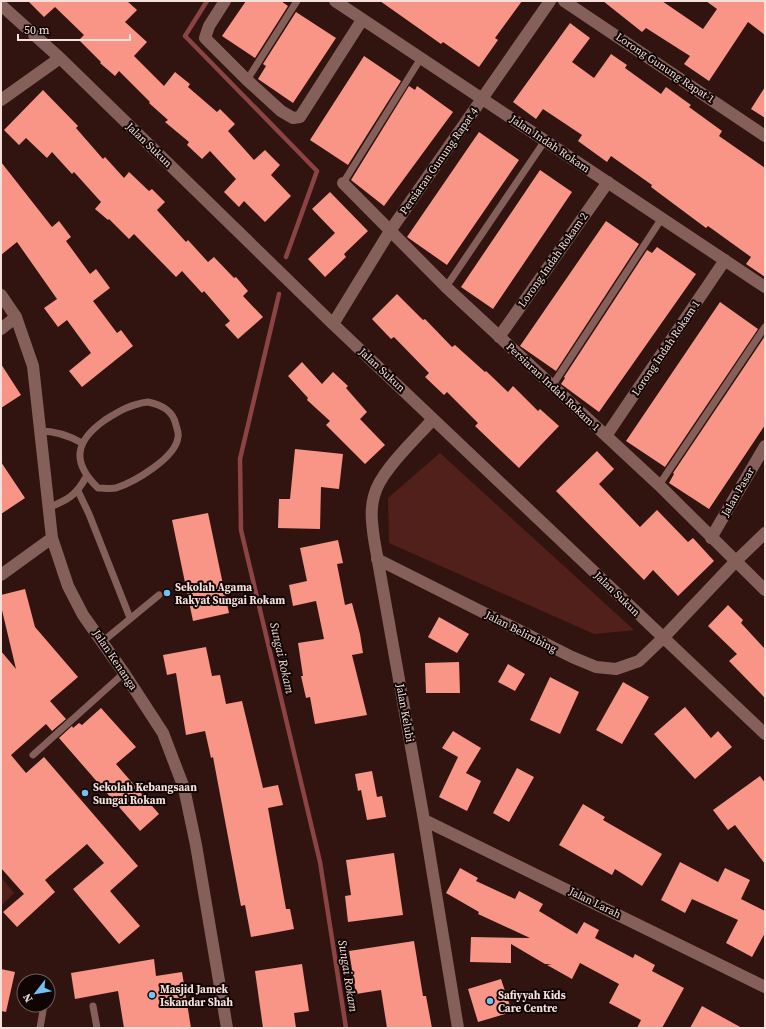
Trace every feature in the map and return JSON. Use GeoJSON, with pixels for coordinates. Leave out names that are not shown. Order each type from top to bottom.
{"type":"FeatureCollection","features":[{"type":"Feature","properties":{"kind":"street"},"geometry":{"type":"LineString","coordinates":[[225,1],[209,26],[205,38],[207,42],[281,111],[293,118],[300,117],[362,20]]}},
{"type":"Feature","properties":{"kind":"street","name":"Jalan Indah Rokam"},"geometry":{"type":"LineString","coordinates":[[335,1],[483,98],[544,142],[608,182],[765,288]]}},
{"type":"Feature","properties":{"kind":"street","name":"Persiaran Gunung Rapat 4"},"geometry":{"type":"LineString","coordinates":[[333,324],[390,231],[550,1]]}},
{"type":"Feature","properties":{"kind":"street","name":"Lorong Gunung Rapat 1"},"geometry":{"type":"LineString","coordinates":[[564,1],[765,136]]}},
{"type":"Feature","properties":{"kind":"street","name":"Jalan Sukun"},"geometry":{"type":"LineString","coordinates":[[1,5],[60,58],[333,324],[765,734]]}},
{"type":"Feature","properties":{"kind":"street"},"geometry":{"type":"LineString","coordinates":[[1,100],[60,58]]}},
{"type":"Feature","properties":{"kind":"street","name":"Lorong Indah Rokam 2"},"geometry":{"type":"LineString","coordinates":[[499,337],[608,182]]}},
{"type":"Feature","properties":{"kind":"street","name":"Persiaran Indah Rokam 1"},"geometry":{"type":"LineString","coordinates":[[343,183],[446,287],[659,485],[735,562],[765,590]]}},
{"type":"Feature","properties":{"kind":"street","name":"Lorong Indah Rokam 1"},"geometry":{"type":"LineString","coordinates":[[606,436],[725,260]]}},
{"type":"Feature","properties":{"kind":"street","name":"Jalan Kenanga"},"geometry":{"type":"LineString","coordinates":[[1,295],[16,317],[33,366],[52,538],[68,586],[83,615],[124,673],[162,733],[184,788],[196,845],[227,1028]]}},
{"type":"Feature","properties":{"kind":"street"},"geometry":{"type":"LineString","coordinates":[[1,329],[16,317]]}},
{"type":"Feature","properties":{"kind":"street","name":"Jalan Kelubi"},"geometry":{"type":"LineString","coordinates":[[434,419],[382,476],[374,495],[371,514],[377,559],[424,820],[458,1028]]}},
{"type":"Feature","properties":{"kind":"street","name":"Jalan Pasar"},"geometry":{"type":"LineString","coordinates":[[711,538],[765,446]]}},
{"type":"Feature","properties":{"kind":"street","name":"Jalan Belimbing"},"geometry":{"type":"LineString","coordinates":[[377,559],[572,657],[596,667],[616,669],[639,661],[765,533]]}},
{"type":"Feature","properties":{"kind":"street"},"geometry":{"type":"LineString","coordinates":[[1,575],[52,538]]}},
{"type":"Feature","properties":{"kind":"street","name":"Jalan Larah"},"geometry":{"type":"LineString","coordinates":[[424,820],[765,987]]}},
{"type":"Feature","properties":{"kind":"lane"},"geometry":{"type":"LineString","coordinates":[[247,80],[297,1]]}},
{"type":"Feature","properties":{"kind":"lane"},"geometry":{"type":"LineString","coordinates":[[343,183],[421,58]]}},
{"type":"Feature","properties":{"kind":"lane"},"geometry":{"type":"LineString","coordinates":[[446,287],[544,142]]}},
{"type":"Feature","properties":{"kind":"lane"},"geometry":{"type":"LineString","coordinates":[[552,386],[662,218]]}},
{"type":"Feature","properties":{"kind":"lane"},"geometry":{"type":"LineString","coordinates":[[659,485],[765,327]]}},
{"type":"Feature","properties":{"kind":"lane"},"geometry":{"type":"LineString","coordinates":[[148,402],[162,406],[175,420],[178,437],[173,449],[162,461],[128,483],[114,488],[98,488],[86,477],[80,460],[82,443],[90,431],[117,412],[133,404],[148,402]]}},
{"type":"Feature","properties":{"kind":"lane"},"geometry":{"type":"LineString","coordinates":[[40,431],[61,434],[82,443]]}},
{"type":"Feature","properties":{"kind":"lane"},"geometry":{"type":"LineString","coordinates":[[48,508],[66,501],[78,491],[86,477]]}},
{"type":"Feature","properties":{"kind":"lane"},"geometry":{"type":"LineString","coordinates":[[78,491],[89,514],[130,618]]}},
{"type":"Feature","properties":{"kind":"lane"},"geometry":{"type":"LineString","coordinates":[[102,642],[160,595]]}},
{"type":"Feature","properties":{"kind":"lane"},"geometry":{"type":"LineString","coordinates":[[33,755],[124,673]]}},
{"type":"Feature","properties":{"kind":"lane"},"geometry":{"type":"LineString","coordinates":[[93,1006],[97,1028]]}},
{"type":"Feature","properties":{"kind":"lane"},"geometry":{"type":"LineString","coordinates":[[40,1028],[43,1013]]}},
{"type":"Feature","properties":{"kind":"shaded area"},"geometry":{"type":"Polygon","coordinates":[[[440,453],[635,630],[594,634],[389,543],[388,498],[440,453]]]}},
{"type":"Feature","properties":{"kind":"shaded area"},"geometry":{"type":"Polygon","coordinates":[[[1,877],[14,893],[1,906],[1,877]]]}},
{"type":"Feature","properties":{"kind":"building"},"geometry":{"type":"Polygon","coordinates":[[[28,1],[127,1],[137,10],[125,22],[147,42],[134,56],[164,86],[175,72],[190,84],[188,87],[217,112],[220,109],[235,124],[228,131],[254,160],[265,150],[280,165],[271,175],[291,196],[265,222],[244,201],[239,207],[224,192],[236,179],[210,151],[202,159],[187,145],[189,142],[165,122],[168,120],[149,103],[150,102],[119,71],[115,76],[100,63],[101,62],[79,40],[84,35],[55,7],[44,17],[28,1]]]}},
{"type":"Feature","properties":{"kind":"building"},"geometry":{"type":"Polygon","coordinates":[[[246,1],[281,1],[288,6],[255,58],[222,36],[246,1]]]}},
{"type":"Feature","properties":{"kind":"building"},"geometry":{"type":"Polygon","coordinates":[[[380,1],[522,1],[495,38],[498,40],[479,67],[443,42],[441,44],[380,1]]]}},
{"type":"Feature","properties":{"kind":"building"},"geometry":{"type":"Polygon","coordinates":[[[603,1],[662,1],[703,29],[717,9],[706,1],[765,1],[765,35],[748,22],[709,81],[684,64],[690,56],[646,28],[642,32],[603,1]]]}},
{"type":"Feature","properties":{"kind":"building"},"geometry":{"type":"Polygon","coordinates":[[[296,12],[336,38],[293,103],[258,79],[266,66],[263,64],[296,12]]]}},
{"type":"Feature","properties":{"kind":"building"},"geometry":{"type":"Polygon","coordinates":[[[570,23],[590,38],[572,62],[594,78],[611,54],[627,65],[625,68],[661,94],[666,87],[691,105],[689,107],[722,131],[719,136],[765,168],[765,277],[746,264],[751,257],[708,226],[706,228],[651,187],[652,185],[611,156],[607,162],[578,141],[582,135],[543,109],[536,119],[513,102],[570,23]]]}},
{"type":"Feature","properties":{"kind":"building"},"geometry":{"type":"Polygon","coordinates":[[[364,56],[401,81],[348,165],[310,140],[364,56]]]}},
{"type":"Feature","properties":{"kind":"building"},"geometry":{"type":"Polygon","coordinates":[[[409,86],[415,90],[417,86],[453,112],[384,206],[351,180],[409,86]]]}},
{"type":"Feature","properties":{"kind":"building"},"geometry":{"type":"Polygon","coordinates":[[[765,87],[765,118],[751,109],[765,87]]]}},
{"type":"Feature","properties":{"kind":"building"},"geometry":{"type":"Polygon","coordinates":[[[43,90],[78,126],[76,128],[103,159],[105,157],[124,178],[129,172],[149,191],[152,189],[165,202],[157,210],[186,242],[188,240],[208,262],[214,257],[234,278],[236,277],[248,291],[243,296],[263,317],[238,339],[225,325],[230,321],[204,291],[202,293],[182,271],[176,277],[134,234],[129,239],[109,219],[108,220],[95,209],[101,202],[74,172],[72,174],[52,152],[47,158],[26,138],[19,145],[4,130],[43,90]]]}},
{"type":"Feature","properties":{"kind":"building"},"geometry":{"type":"Polygon","coordinates":[[[479,132],[519,160],[447,265],[407,237],[479,132]]]}},
{"type":"Feature","properties":{"kind":"building"},"geometry":{"type":"Polygon","coordinates":[[[1,162],[52,227],[59,221],[71,237],[66,241],[90,274],[96,269],[110,288],[93,301],[117,333],[121,330],[133,346],[82,387],[69,371],[91,353],[67,320],[58,327],[44,308],[57,299],[17,242],[1,255],[1,162]]]}},
{"type":"Feature","properties":{"kind":"building"},"geometry":{"type":"Polygon","coordinates":[[[540,170],[572,192],[493,309],[461,287],[540,170]]]}},
{"type":"Feature","properties":{"kind":"building"},"geometry":{"type":"Polygon","coordinates":[[[330,192],[368,231],[344,254],[346,257],[325,277],[308,259],[335,233],[312,209],[330,192]]]}},
{"type":"Feature","properties":{"kind":"building"},"geometry":{"type":"Polygon","coordinates":[[[606,221],[639,244],[556,371],[520,346],[606,221]]]}},
{"type":"Feature","properties":{"kind":"building"},"geometry":{"type":"Polygon","coordinates":[[[657,247],[696,274],[599,412],[561,384],[565,378],[564,377],[647,250],[652,253],[657,247]]]}},
{"type":"Feature","properties":{"kind":"building"},"geometry":{"type":"Polygon","coordinates":[[[397,294],[423,320],[425,319],[452,347],[455,345],[508,392],[513,386],[538,411],[540,409],[559,426],[519,468],[475,426],[478,423],[447,392],[444,395],[425,377],[429,373],[394,337],[391,339],[372,319],[397,294]]]}},
{"type":"Feature","properties":{"kind":"building"},"geometry":{"type":"Polygon","coordinates":[[[720,302],[758,329],[665,467],[626,441],[720,302]]]}},
{"type":"Feature","properties":{"kind":"building"},"geometry":{"type":"Polygon","coordinates":[[[765,336],[765,425],[709,509],[669,483],[674,474],[673,473],[765,336]]]}},
{"type":"Feature","properties":{"kind":"building"},"geometry":{"type":"Polygon","coordinates":[[[302,362],[322,384],[333,372],[348,386],[346,388],[367,412],[360,419],[385,445],[365,464],[326,425],[330,421],[307,400],[308,398],[288,376],[302,362]]]}},
{"type":"Feature","properties":{"kind":"building"},"geometry":{"type":"Polygon","coordinates":[[[1,364],[21,395],[1,408],[1,364]]]}},
{"type":"Feature","properties":{"kind":"building"},"geometry":{"type":"Polygon","coordinates":[[[295,449],[343,454],[339,489],[321,487],[320,529],[278,528],[279,499],[290,499],[295,449]]]}},
{"type":"Feature","properties":{"kind":"building"},"geometry":{"type":"Polygon","coordinates":[[[597,451],[614,469],[599,484],[640,527],[657,510],[688,542],[693,538],[714,561],[678,596],[653,570],[644,580],[556,491],[597,451]]]}},
{"type":"Feature","properties":{"kind":"building"},"geometry":{"type":"Polygon","coordinates":[[[1,462],[25,498],[1,514],[1,462]]]}},
{"type":"Feature","properties":{"kind":"building"},"geometry":{"type":"Polygon","coordinates":[[[208,513],[229,613],[193,621],[172,520],[208,513]]]}},
{"type":"Feature","properties":{"kind":"building"},"geometry":{"type":"Polygon","coordinates":[[[338,540],[343,563],[337,564],[345,605],[352,603],[360,634],[363,653],[352,655],[367,715],[315,724],[310,697],[306,698],[301,676],[303,676],[298,643],[324,639],[316,601],[293,606],[289,585],[307,581],[300,548],[338,540]]]}},
{"type":"Feature","properties":{"kind":"building"},"geometry":{"type":"Polygon","coordinates":[[[25,589],[35,627],[78,677],[50,701],[66,719],[52,731],[46,724],[11,755],[26,773],[44,757],[138,866],[110,891],[140,926],[119,944],[73,889],[104,863],[87,844],[45,880],[55,892],[17,927],[3,912],[24,894],[1,868],[1,651],[16,669],[1,606],[1,595],[25,589]]]}},
{"type":"Feature","properties":{"kind":"building"},"geometry":{"type":"Polygon","coordinates":[[[728,605],[743,620],[741,623],[765,649],[765,698],[729,661],[737,654],[708,626],[728,605]]]}},
{"type":"Feature","properties":{"kind":"building"},"geometry":{"type":"Polygon","coordinates":[[[439,617],[469,634],[457,653],[428,637],[439,617]]]}},
{"type":"Feature","properties":{"kind":"building"},"geometry":{"type":"Polygon","coordinates":[[[206,647],[212,676],[220,675],[226,704],[242,701],[263,788],[278,785],[283,805],[268,808],[286,909],[290,909],[294,929],[251,937],[245,905],[241,906],[213,757],[211,758],[205,731],[186,735],[176,673],[167,675],[163,655],[206,647]]]}},
{"type":"Feature","properties":{"kind":"building"},"geometry":{"type":"Polygon","coordinates":[[[459,662],[460,693],[426,693],[425,663],[459,662]]]}},
{"type":"Feature","properties":{"kind":"building"},"geometry":{"type":"Polygon","coordinates":[[[508,664],[525,674],[515,691],[498,682],[508,664]]]}},
{"type":"Feature","properties":{"kind":"building"},"geometry":{"type":"Polygon","coordinates":[[[550,677],[579,692],[560,734],[530,720],[550,677]]]}},
{"type":"Feature","properties":{"kind":"building"},"geometry":{"type":"Polygon","coordinates":[[[623,682],[649,697],[622,744],[596,730],[623,682]]]}},
{"type":"Feature","properties":{"kind":"building"},"geometry":{"type":"Polygon","coordinates":[[[685,707],[711,738],[718,731],[732,747],[695,779],[654,734],[685,707]]]}},
{"type":"Feature","properties":{"kind":"building"},"geometry":{"type":"Polygon","coordinates":[[[101,708],[136,747],[116,764],[159,814],[140,831],[59,738],[72,726],[73,728],[79,723],[82,725],[101,708]]]}},
{"type":"Feature","properties":{"kind":"building"},"geometry":{"type":"Polygon","coordinates":[[[453,731],[481,748],[466,773],[481,781],[467,811],[439,797],[458,757],[442,748],[453,731]]]}},
{"type":"Feature","properties":{"kind":"building"},"geometry":{"type":"Polygon","coordinates":[[[517,768],[534,777],[509,822],[493,813],[517,768]]]}},
{"type":"Feature","properties":{"kind":"building"},"geometry":{"type":"Polygon","coordinates":[[[372,771],[377,797],[382,796],[386,817],[367,820],[361,790],[358,791],[355,774],[372,771]]]}},
{"type":"Feature","properties":{"kind":"building"},"geometry":{"type":"Polygon","coordinates":[[[760,776],[765,783],[765,864],[735,825],[728,830],[713,810],[760,776]]]}},
{"type":"Feature","properties":{"kind":"building"},"geometry":{"type":"Polygon","coordinates":[[[583,804],[605,817],[603,820],[662,854],[642,886],[615,869],[612,875],[559,845],[583,804]]]}},
{"type":"Feature","properties":{"kind":"building"},"geometry":{"type":"Polygon","coordinates":[[[394,853],[403,915],[348,922],[345,896],[351,895],[346,860],[394,853]]]}},
{"type":"Feature","properties":{"kind":"building"},"geometry":{"type":"Polygon","coordinates":[[[680,862],[718,882],[725,868],[750,880],[741,899],[765,911],[765,933],[752,957],[726,943],[738,920],[692,899],[685,913],[661,900],[680,862]]]}},
{"type":"Feature","properties":{"kind":"building"},"geometry":{"type":"Polygon","coordinates":[[[460,868],[478,878],[476,881],[515,899],[519,891],[543,904],[539,911],[577,934],[584,922],[599,930],[595,938],[633,958],[635,954],[655,965],[652,971],[684,988],[662,1028],[637,1028],[641,1020],[609,1003],[619,984],[580,963],[572,979],[547,965],[552,964],[545,964],[511,944],[511,963],[470,962],[471,937],[530,938],[478,914],[479,912],[446,893],[460,868]]]}},
{"type":"Feature","properties":{"kind":"building"},"geometry":{"type":"Polygon","coordinates":[[[414,941],[423,996],[426,996],[432,1028],[387,1028],[381,990],[356,994],[349,951],[414,941]]]}},
{"type":"Feature","properties":{"kind":"building","name":"Masjid Jamek Iskandar Shah"},"geometry":{"type":"Polygon","coordinates":[[[154,959],[156,976],[182,972],[191,1028],[124,1028],[118,991],[75,999],[71,973],[154,959]]]}},
{"type":"Feature","properties":{"kind":"building"},"geometry":{"type":"Polygon","coordinates":[[[302,964],[309,1011],[294,1013],[296,1028],[263,1028],[255,971],[302,964]]]}},
{"type":"Feature","properties":{"kind":"building"},"geometry":{"type":"Polygon","coordinates":[[[1,969],[15,972],[6,1012],[1,1011],[1,969]]]}},
{"type":"Feature","properties":{"kind":"building","name":"Safiyyah Kids Care Centre"},"geometry":{"type":"Polygon","coordinates":[[[501,979],[512,1012],[478,1022],[468,989],[501,979]]]}},
{"type":"Feature","properties":{"kind":"building"},"geometry":{"type":"Polygon","coordinates":[[[702,1006],[742,1028],[690,1028],[702,1006]]]}},
{"type":"Feature","properties":{"kind":"waterway"},"geometry":{"type":"LineString","coordinates":[[207,1],[185,36],[317,171],[286,257]]}},
{"type":"Feature","properties":{"kind":"waterway","name":"Sungai Rokam"},"geometry":{"type":"LineString","coordinates":[[279,294],[240,459],[241,530],[320,862],[346,1028]]}},
{"type":"Feature","properties":{"kind":"place","name":"Sekolah Agama Rakyat Sungai Rokam"},"geometry":{"type":"Point","coordinates":[167,593]}},
{"type":"Feature","properties":{"kind":"place","name":"Sekolah Kebangsaan Sungai Rokam"},"geometry":{"type":"Point","coordinates":[85,793]}},
{"type":"Feature","properties":{"kind":"place","name":"Masjid Jamek Iskandar Shah"},"geometry":{"type":"Point","coordinates":[152,995]}},
{"type":"Feature","properties":{"kind":"place","name":"Safiyyah Kids Care Centre"},"geometry":{"type":"Point","coordinates":[490,1001]}}]}
